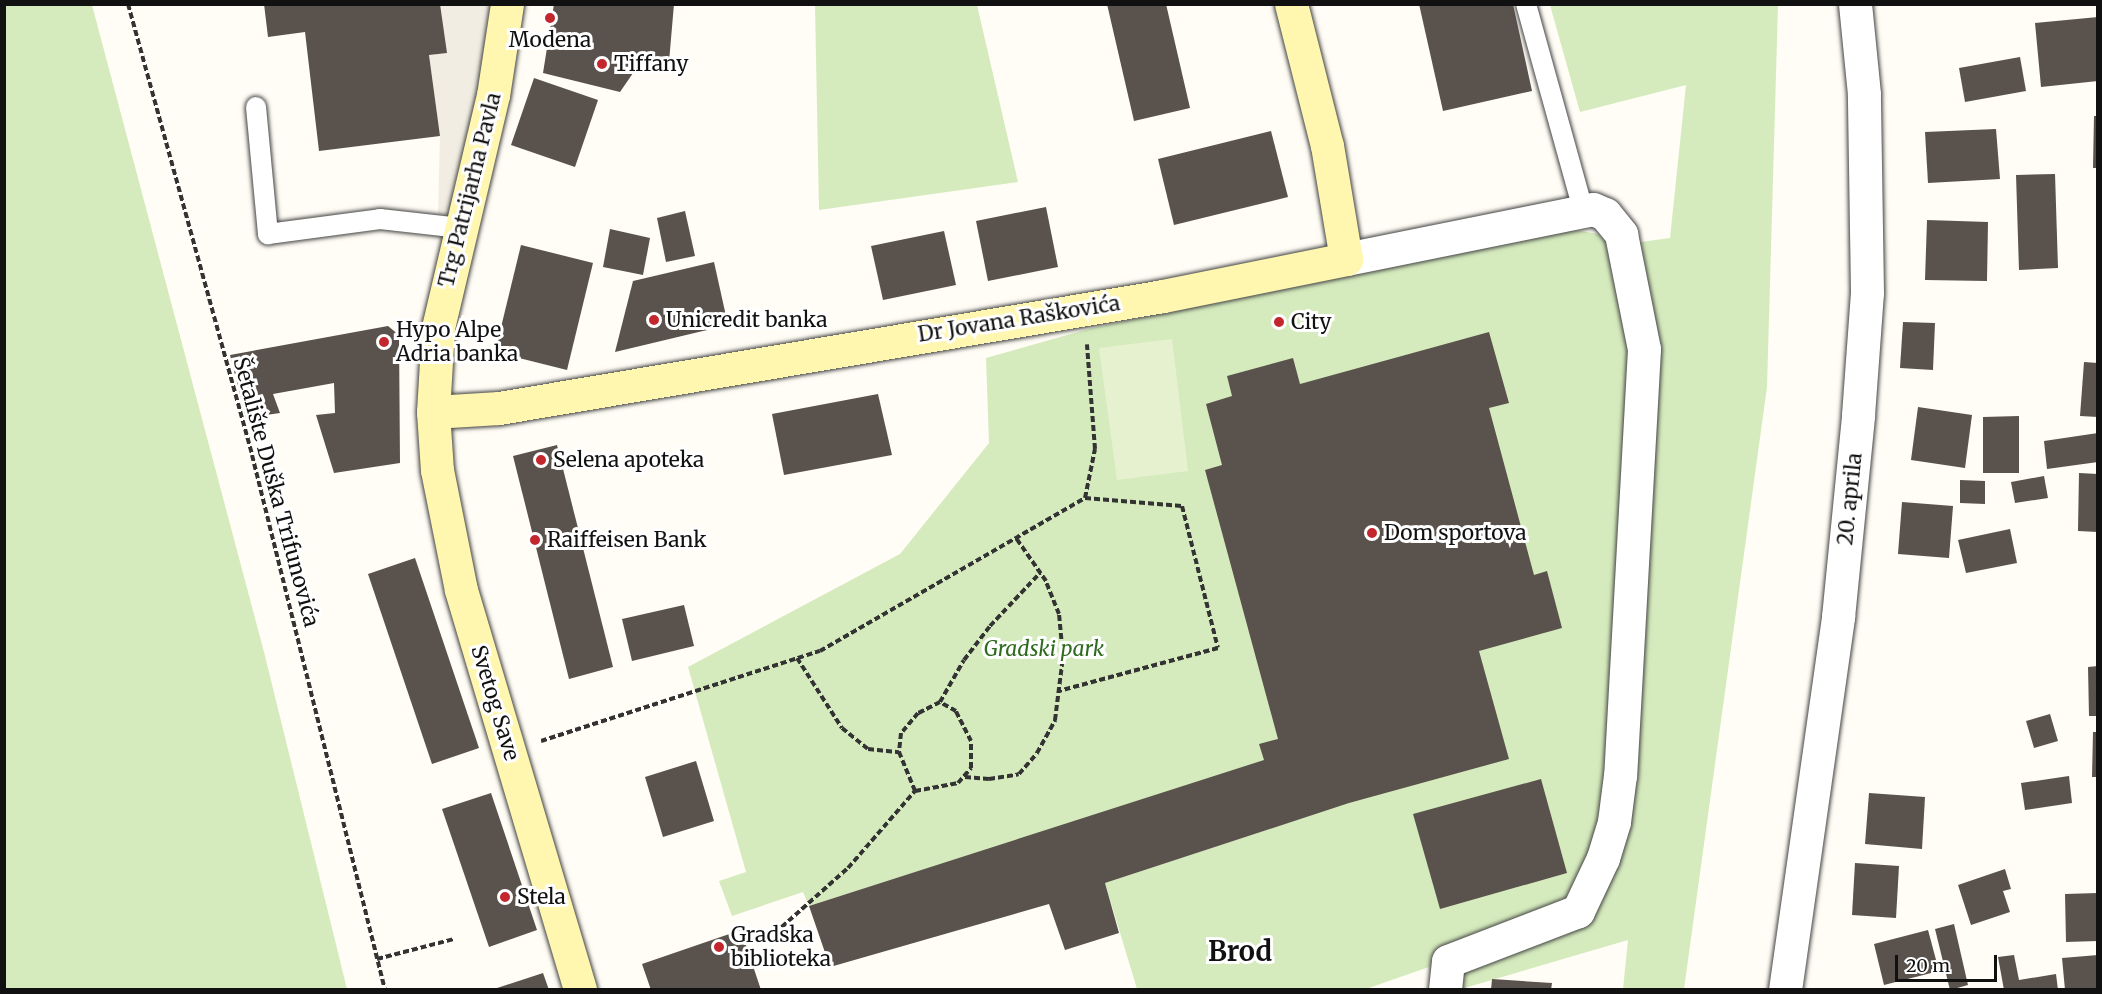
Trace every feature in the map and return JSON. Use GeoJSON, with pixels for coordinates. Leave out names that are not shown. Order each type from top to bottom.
{"type":"FeatureCollection","features":[{"type":"Feature","properties":{"kind":"street","name":"Trg Patrijarha Pavla"},"geometry":{"type":"LineString","coordinates":[[433,412],[438,328],[460,228],[494,95],[507,4]]}},
{"type":"Feature","properties":{"kind":"street"},"geometry":{"type":"LineString","coordinates":[[1291,4],[1327,146],[1346,259],[1583,209],[1605,214],[1621,234],[1644,350],[1626,685],[1614,822],[1604,858],[1578,911],[1446,975]]}},
{"type":"Feature","properties":{"kind":"street","name":"20. aprila"},"geometry":{"type":"LineString","coordinates":[[1785,990],[1838,617],[1860,393],[1867,293],[1864,94],[1856,4]]}},
{"type":"Feature","properties":{"kind":"street","name":"Dr Jovana Raškovića"},"geometry":{"type":"LineString","coordinates":[[433,412],[499,408],[1084,307],[1163,296],[1346,259]]}},
{"type":"Feature","properties":{"kind":"street","name":"Svetog Save"},"geometry":{"type":"LineString","coordinates":[[433,412],[446,530],[580,990]]}},
{"type":"Feature","properties":{"kind":"lane"},"geometry":{"type":"LineString","coordinates":[[1526,4],[1583,209]]}},
{"type":"Feature","properties":{"kind":"lane"},"geometry":{"type":"LineString","coordinates":[[256,107],[268,234],[380,219],[460,228]]}},
{"type":"Feature","properties":{"kind":"path","name":"Šetalište Duška Trifunovića"},"geometry":{"type":"LineString","coordinates":[[128,4],[252,455],[385,990]]}},
{"type":"Feature","properties":{"kind":"path"},"geometry":{"type":"LineString","coordinates":[[1084,307],[1095,449],[1085,498]]}},
{"type":"Feature","properties":{"kind":"path"},"geometry":{"type":"LineString","coordinates":[[509,751],[820,651],[1085,498],[1182,506],[1218,648],[1059,692]]}},
{"type":"Feature","properties":{"kind":"path"},"geometry":{"type":"LineString","coordinates":[[964,777],[989,779],[1019,774],[1037,753],[1055,720],[1063,657],[1059,614],[1040,573],[1016,538]]}},
{"type":"Feature","properties":{"kind":"path"},"geometry":{"type":"LineString","coordinates":[[915,791],[899,752],[901,733],[918,713],[940,702],[964,660],[990,626],[1040,573]]}},
{"type":"Feature","properties":{"kind":"path"},"geometry":{"type":"LineString","coordinates":[[797,658],[842,728],[868,749],[899,752]]}},
{"type":"Feature","properties":{"kind":"path"},"geometry":{"type":"LineString","coordinates":[[775,933],[848,868],[915,791],[940,789],[958,783],[971,768],[971,741],[956,711],[940,702]]}},
{"type":"Feature","properties":{"kind":"path"},"geometry":{"type":"LineString","coordinates":[[377,959],[454,939]]}},
{"type":"Feature","properties":{"kind":"green space"},"geometry":{"type":"Polygon","coordinates":[[[5,4],[92,5],[264,652],[347,989],[5,989],[5,4]]]}},
{"type":"Feature","properties":{"kind":"green space"},"geometry":{"type":"Polygon","coordinates":[[[815,5],[977,5],[1018,182],[819,210],[815,5]]]}},
{"type":"Feature","properties":{"kind":"green space","name":"Gradski park"},"geometry":{"type":"Polygon","coordinates":[[[1550,5],[1778,5],[1767,387],[1684,989],[1623,989],[1628,940],[1461,989],[1433,989],[1429,967],[1366,989],[1137,989],[1105,883],[1348,803],[1331,741],[809,906],[803,892],[732,916],[719,881],[746,872],[688,667],[900,554],[989,443],[986,358],[1092,328],[1575,230],[1598,234],[1611,246],[1670,238],[1686,85],[1580,112],[1550,5]]]}},
{"type":"Feature","properties":{"kind":"green space"},"geometry":{"type":"Polygon","coordinates":[[[1172,339],[1188,471],[1117,480],[1099,348],[1172,339]]]}},
{"type":"Feature","properties":{"kind":"shaded area"},"geometry":{"type":"Polygon","coordinates":[[[440,5],[495,5],[453,214],[438,214],[440,136],[429,55],[446,53],[440,5]]]}},
{"type":"Feature","properties":{"kind":"building"},"geometry":{"type":"Polygon","coordinates":[[[264,4],[440,4],[447,53],[429,55],[440,136],[319,151],[305,32],[268,37],[264,4]]]}},
{"type":"Feature","properties":{"kind":"building"},"geometry":{"type":"Polygon","coordinates":[[[554,4],[674,4],[669,62],[642,60],[620,92],[543,73],[554,4]]]}},
{"type":"Feature","properties":{"kind":"building"},"geometry":{"type":"Polygon","coordinates":[[[1107,4],[1166,4],[1190,108],[1134,121],[1107,4]]]}},
{"type":"Feature","properties":{"kind":"building"},"geometry":{"type":"Polygon","coordinates":[[[1419,4],[1513,4],[1532,91],[1443,111],[1419,4]]]}},
{"type":"Feature","properties":{"kind":"building"},"geometry":{"type":"Polygon","coordinates":[[[2098,17],[2098,81],[2041,87],[2035,23],[2098,17]]]}},
{"type":"Feature","properties":{"kind":"building"},"geometry":{"type":"Polygon","coordinates":[[[2020,57],[2026,91],[1965,102],[1959,68],[2020,57]]]}},
{"type":"Feature","properties":{"kind":"building"},"geometry":{"type":"Polygon","coordinates":[[[534,78],[598,100],[575,167],[511,145],[534,78]]]}},
{"type":"Feature","properties":{"kind":"building"},"geometry":{"type":"Polygon","coordinates":[[[2094,116],[2098,116],[2098,168],[2093,168],[2094,116]]]}},
{"type":"Feature","properties":{"kind":"building"},"geometry":{"type":"Polygon","coordinates":[[[1996,129],[2000,179],[1928,183],[1925,132],[1996,129]]]}},
{"type":"Feature","properties":{"kind":"building"},"geometry":{"type":"Polygon","coordinates":[[[1271,131],[1288,197],[1174,225],[1158,159],[1271,131]]]}},
{"type":"Feature","properties":{"kind":"building"},"geometry":{"type":"Polygon","coordinates":[[[2055,174],[2058,268],[2019,270],[2016,175],[2055,174]]]}},
{"type":"Feature","properties":{"kind":"building"},"geometry":{"type":"Polygon","coordinates":[[[1046,207],[1058,267],[988,281],[976,221],[1046,207]]]}},
{"type":"Feature","properties":{"kind":"building"},"geometry":{"type":"Polygon","coordinates":[[[685,211],[695,256],[666,262],[657,218],[685,211]]]}},
{"type":"Feature","properties":{"kind":"building"},"geometry":{"type":"Polygon","coordinates":[[[1927,220],[1988,222],[1987,281],[1925,280],[1927,220]]]}},
{"type":"Feature","properties":{"kind":"building"},"geometry":{"type":"Polygon","coordinates":[[[610,229],[650,238],[643,275],[603,267],[610,229]]]}},
{"type":"Feature","properties":{"kind":"building"},"geometry":{"type":"Polygon","coordinates":[[[944,231],[956,285],[883,300],[871,246],[944,231]]]}},
{"type":"Feature","properties":{"kind":"building"},"geometry":{"type":"Polygon","coordinates":[[[521,245],[593,263],[567,370],[495,352],[521,245]]]}},
{"type":"Feature","properties":{"kind":"building"},"geometry":{"type":"Polygon","coordinates":[[[714,262],[728,325],[615,352],[633,281],[714,262]]]}},
{"type":"Feature","properties":{"kind":"building"},"geometry":{"type":"Polygon","coordinates":[[[1903,322],[1935,323],[1933,370],[1900,368],[1903,322]]]}},
{"type":"Feature","properties":{"kind":"building"},"geometry":{"type":"Polygon","coordinates":[[[388,326],[399,335],[400,463],[334,473],[316,415],[335,413],[334,383],[273,394],[280,413],[246,418],[230,355],[388,326]]]}},
{"type":"Feature","properties":{"kind":"building","name":"Dom sportova"},"geometry":{"type":"Polygon","coordinates":[[[1489,332],[1509,403],[1489,408],[1534,575],[1547,571],[1562,628],[1479,651],[1509,759],[1349,803],[1105,883],[1119,933],[1065,950],[1049,904],[830,967],[809,906],[1264,760],[1259,744],[1278,739],[1205,470],[1222,465],[1206,404],[1232,396],[1227,376],[1293,358],[1300,384],[1489,332]]]}},
{"type":"Feature","properties":{"kind":"building"},"geometry":{"type":"Polygon","coordinates":[[[2084,362],[2098,363],[2098,417],[2080,416],[2084,362]]]}},
{"type":"Feature","properties":{"kind":"building"},"geometry":{"type":"Polygon","coordinates":[[[878,394],[892,455],[784,475],[772,414],[878,394]]]}},
{"type":"Feature","properties":{"kind":"building"},"geometry":{"type":"Polygon","coordinates":[[[1918,407],[1972,415],[1965,468],[1911,460],[1918,407]]]}},
{"type":"Feature","properties":{"kind":"building"},"geometry":{"type":"Polygon","coordinates":[[[2019,416],[2019,473],[1983,473],[1983,417],[2019,416]]]}},
{"type":"Feature","properties":{"kind":"building"},"geometry":{"type":"Polygon","coordinates":[[[2098,433],[2098,462],[2047,469],[2044,441],[2098,433]]]}},
{"type":"Feature","properties":{"kind":"building"},"geometry":{"type":"Polygon","coordinates":[[[557,445],[613,667],[569,679],[513,456],[557,445]]]}},
{"type":"Feature","properties":{"kind":"building"},"geometry":{"type":"Polygon","coordinates":[[[2079,473],[2098,474],[2098,532],[2078,531],[2079,473]]]}},
{"type":"Feature","properties":{"kind":"building"},"geometry":{"type":"Polygon","coordinates":[[[2044,476],[2048,498],[2015,503],[2011,482],[2044,476]]]}},
{"type":"Feature","properties":{"kind":"building"},"geometry":{"type":"Polygon","coordinates":[[[1960,480],[1985,481],[1985,504],[1960,503],[1960,480]]]}},
{"type":"Feature","properties":{"kind":"building"},"geometry":{"type":"Polygon","coordinates":[[[1902,502],[1953,506],[1949,558],[1898,554],[1902,502]]]}},
{"type":"Feature","properties":{"kind":"building"},"geometry":{"type":"Polygon","coordinates":[[[2010,529],[2017,563],[1966,573],[1958,540],[2010,529]]]}},
{"type":"Feature","properties":{"kind":"building"},"geometry":{"type":"Polygon","coordinates":[[[415,558],[479,748],[432,764],[368,574],[415,558]]]}},
{"type":"Feature","properties":{"kind":"building"},"geometry":{"type":"Polygon","coordinates":[[[684,605],[694,646],[632,661],[622,619],[684,605]]]}},
{"type":"Feature","properties":{"kind":"building"},"geometry":{"type":"Polygon","coordinates":[[[2098,666],[2098,716],[2089,716],[2088,667],[2098,666]]]}},
{"type":"Feature","properties":{"kind":"building"},"geometry":{"type":"Polygon","coordinates":[[[2050,714],[2058,741],[2034,748],[2026,721],[2050,714]]]}},
{"type":"Feature","properties":{"kind":"building"},"geometry":{"type":"Polygon","coordinates":[[[2093,732],[2098,732],[2098,777],[2092,777],[2093,732]]]}},
{"type":"Feature","properties":{"kind":"building"},"geometry":{"type":"Polygon","coordinates":[[[696,761],[714,821],[663,837],[645,777],[696,761]]]}},
{"type":"Feature","properties":{"kind":"building"},"geometry":{"type":"Polygon","coordinates":[[[2069,776],[2072,803],[2025,810],[2021,783],[2069,776]]]}},
{"type":"Feature","properties":{"kind":"building"},"geometry":{"type":"Polygon","coordinates":[[[1541,779],[1567,873],[1440,909],[1413,814],[1541,779]]]}},
{"type":"Feature","properties":{"kind":"building"},"geometry":{"type":"Polygon","coordinates":[[[491,793],[537,930],[489,947],[442,809],[491,793]]]}},
{"type":"Feature","properties":{"kind":"building"},"geometry":{"type":"Polygon","coordinates":[[[1869,793],[1925,797],[1922,849],[1865,844],[1869,793]]]}},
{"type":"Feature","properties":{"kind":"building"},"geometry":{"type":"Polygon","coordinates":[[[1855,863],[1899,866],[1896,918],[1852,915],[1855,863]]]}},
{"type":"Feature","properties":{"kind":"building"},"geometry":{"type":"Polygon","coordinates":[[[2005,869],[2011,889],[2003,891],[2010,912],[1971,925],[1958,885],[2005,869]]]}},
{"type":"Feature","properties":{"kind":"building"},"geometry":{"type":"Polygon","coordinates":[[[2098,893],[2098,941],[2066,942],[2065,894],[2098,893]]]}},
{"type":"Feature","properties":{"kind":"building"},"geometry":{"type":"Polygon","coordinates":[[[1954,924],[1968,985],[1950,990],[1935,929],[1954,924]]]}},
{"type":"Feature","properties":{"kind":"building","name":"Gradska biblioteka"},"geometry":{"type":"Polygon","coordinates":[[[741,930],[761,990],[651,990],[642,964],[741,930]]]}},
{"type":"Feature","properties":{"kind":"building"},"geometry":{"type":"Polygon","coordinates":[[[1928,930],[1939,971],[1884,985],[1874,944],[1928,930]]]}},
{"type":"Feature","properties":{"kind":"building"},"geometry":{"type":"Polygon","coordinates":[[[2014,955],[2019,980],[2056,974],[2058,990],[2004,990],[1998,957],[2014,955]]]}},
{"type":"Feature","properties":{"kind":"building"},"geometry":{"type":"Polygon","coordinates":[[[2098,955],[2098,990],[2065,990],[2062,958],[2098,955]]]}},
{"type":"Feature","properties":{"kind":"building"},"geometry":{"type":"Polygon","coordinates":[[[543,973],[549,990],[494,990],[494,989],[543,973]]]}},
{"type":"Feature","properties":{"kind":"building"},"geometry":{"type":"Polygon","coordinates":[[[1492,979],[1552,983],[1551,990],[1491,990],[1492,979]]]}},
{"type":"Feature","properties":{"kind":"place","name":"Modena"},"geometry":{"type":"Point","coordinates":[550,18]}},
{"type":"Feature","properties":{"kind":"place","name":"Tiffany"},"geometry":{"type":"Point","coordinates":[602,64]}},
{"type":"Feature","properties":{"kind":"place","name":"Unicredit banka"},"geometry":{"type":"Point","coordinates":[654,320]}},
{"type":"Feature","properties":{"kind":"place","name":"City"},"geometry":{"type":"Point","coordinates":[1279,322]}},
{"type":"Feature","properties":{"kind":"place","name":"Hypo Alpe Adria banka"},"geometry":{"type":"Point","coordinates":[384,342]}},
{"type":"Feature","properties":{"kind":"place","name":"Selena apoteka"},"geometry":{"type":"Point","coordinates":[541,460]}},
{"type":"Feature","properties":{"kind":"place","name":"Dom sportova"},"geometry":{"type":"Point","coordinates":[1372,533]}},
{"type":"Feature","properties":{"kind":"place","name":"Raiffeisen Bank"},"geometry":{"type":"Point","coordinates":[535,540]}},
{"type":"Feature","properties":{"kind":"place","name":"Stela"},"geometry":{"type":"Point","coordinates":[505,897]}},
{"type":"Feature","properties":{"kind":"place","name":"Gradska biblioteka"},"geometry":{"type":"Point","coordinates":[719,947]}},
{"type":"Feature","properties":{"kind":"district","name":"Brod"},"geometry":{"type":"Point","coordinates":[1240,952]}}]}
